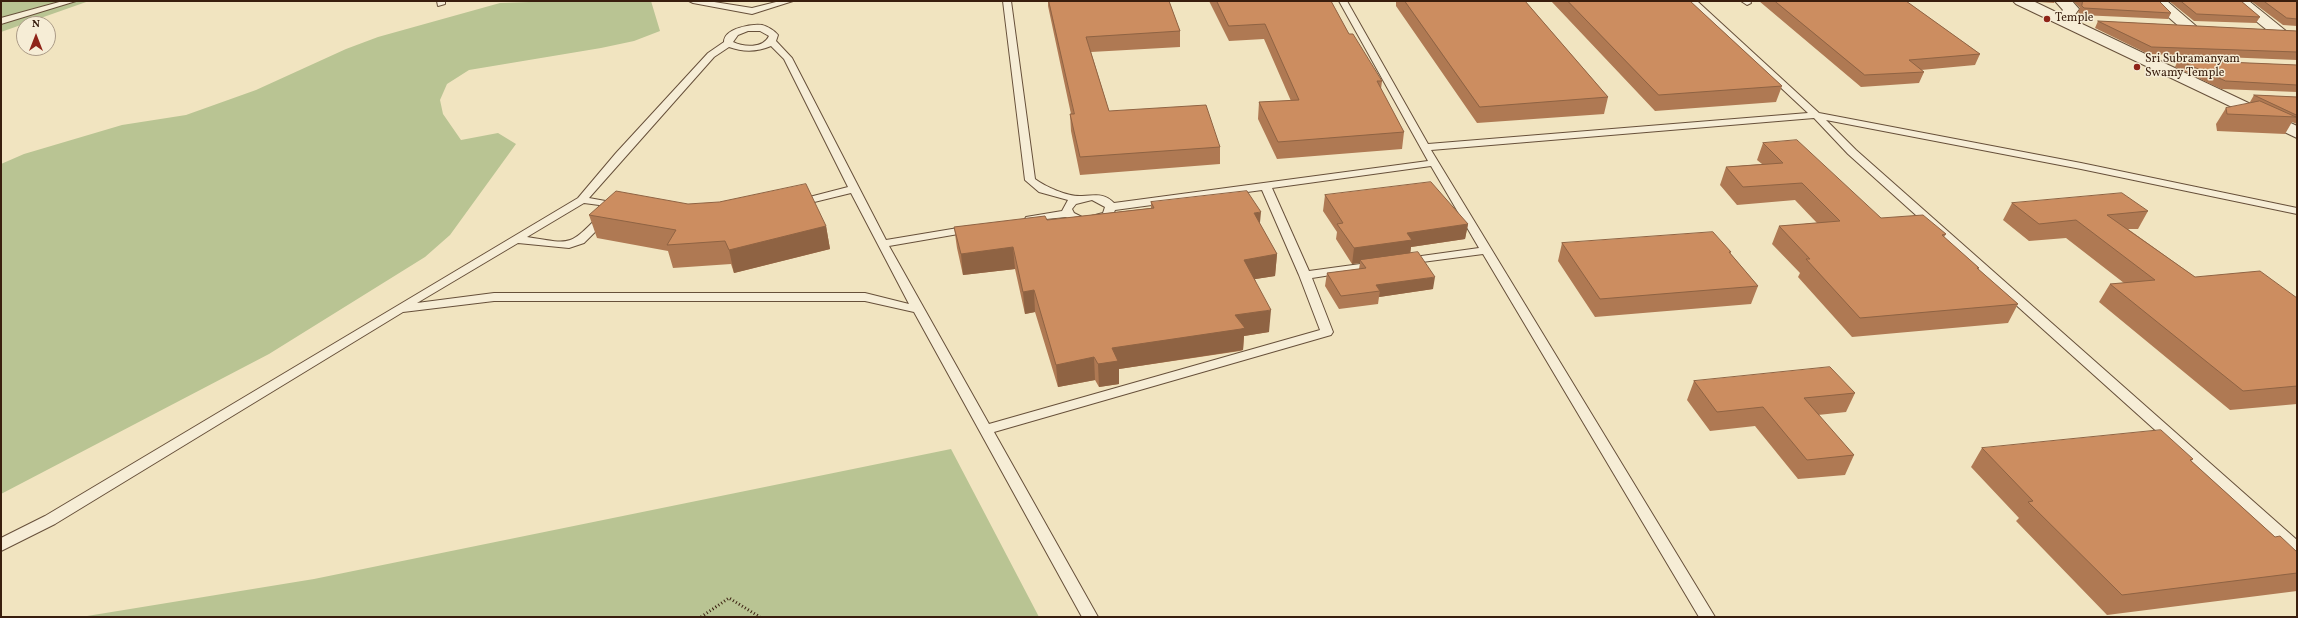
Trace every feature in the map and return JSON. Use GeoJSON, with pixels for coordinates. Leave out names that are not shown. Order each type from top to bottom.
{"type":"FeatureCollection","features":[{"type":"Feature","properties":{"kind":"street"},"geometry":{"type":"LineString","coordinates":[[2021,1],[2064,20],[2297,133]]}},
{"type":"Feature","properties":{"kind":"street"},"geometry":{"type":"LineString","coordinates":[[2063,1],[2071,9],[2064,20]]}},
{"type":"Feature","properties":{"kind":"street"},"geometry":{"type":"LineString","coordinates":[[2158,1],[2196,27],[2165,25]]}},
{"type":"Feature","properties":{"kind":"street"},"geometry":{"type":"LineString","coordinates":[[2239,1],[2284,31],[2248,29]]}},
{"type":"Feature","properties":{"kind":"street"},"geometry":{"type":"LineString","coordinates":[[2064,20],[2103,22]]}},
{"type":"Feature","properties":{"kind":"street"},"geometry":{"type":"LineString","coordinates":[[2144,59],[2183,61]]}},
{"type":"Feature","properties":{"kind":"street"},"geometry":{"type":"LineString","coordinates":[[2215,94],[2260,96]]}},
{"type":"Feature","properties":{"kind":"lane"},"geometry":{"type":"LineString","coordinates":[[1,21],[72,1]]}},
{"type":"Feature","properties":{"kind":"lane"},"geometry":{"type":"LineString","coordinates":[[693,1],[752,11],[789,1]]}},
{"type":"Feature","properties":{"kind":"lane"},"geometry":{"type":"LineString","coordinates":[[751,1],[755,28]]}},
{"type":"Feature","properties":{"kind":"lane"},"geometry":{"type":"LineString","coordinates":[[1007,1],[1030,180],[1043,190],[1078,199],[1099,198],[1105,200],[1111,207]]}},
{"type":"Feature","properties":{"kind":"lane"},"geometry":{"type":"LineString","coordinates":[[1343,1],[1434,163],[1707,617]]}},
{"type":"Feature","properties":{"kind":"lane"},"geometry":{"type":"LineString","coordinates":[[1692,1],[1816,115],[1852,152],[2297,549]]}},
{"type":"Feature","properties":{"kind":"lane"},"geometry":{"type":"LineString","coordinates":[[1,545],[56,516],[582,200],[620,155],[711,55],[729,43],[730,36],[734,33],[755,28],[772,32],[774,35],[771,41],[759,47],[744,48],[729,43]]}},
{"type":"Feature","properties":{"kind":"lane"},"geometry":{"type":"LineString","coordinates":[[771,41],[788,58],[852,189],[1090,617]]}},
{"type":"Feature","properties":{"kind":"lane"},"geometry":{"type":"LineString","coordinates":[[1426,147],[1816,115],[2082,166],[2297,212]]}},
{"type":"Feature","properties":{"kind":"lane"},"geometry":{"type":"LineString","coordinates":[[1111,207],[1434,163]]}},
{"type":"Feature","properties":{"kind":"lane"},"geometry":{"type":"LineString","coordinates":[[986,430],[1327,332],[1305,275],[1265,185]]}},
{"type":"Feature","properties":{"kind":"lane"},"geometry":{"type":"LineString","coordinates":[[788,206],[852,189]]}},
{"type":"Feature","properties":{"kind":"lane"},"geometry":{"type":"LineString","coordinates":[[1068,213],[1069,205],[1078,199]]}},
{"type":"Feature","properties":{"kind":"lane"},"geometry":{"type":"LineString","coordinates":[[582,200],[630,209]]}},
{"type":"Feature","properties":{"kind":"lane"},"geometry":{"type":"LineString","coordinates":[[516,240],[565,246],[580,241],[615,206]]}},
{"type":"Feature","properties":{"kind":"lane"},"geometry":{"type":"LineString","coordinates":[[1021,220],[1068,213],[1076,219],[1089,221],[1108,215],[1111,207]]}},
{"type":"Feature","properties":{"kind":"lane"},"geometry":{"type":"LineString","coordinates":[[882,244],[983,227]]}},
{"type":"Feature","properties":{"kind":"lane"},"geometry":{"type":"LineString","coordinates":[[1305,275],[1487,250]]}},
{"type":"Feature","properties":{"kind":"lane"},"geometry":{"type":"LineString","coordinates":[[400,309],[494,297],[865,297],[920,310]]}},
{"type":"Feature","properties":{"kind":"path"},"geometry":{"type":"LineString","coordinates":[[701,617],[729,598],[760,617]]}},
{"type":"Feature","properties":{"kind":"green space"},"geometry":{"type":"Polygon","coordinates":[[[1,1],[89,1],[46,16],[16,16],[16,27],[1,32],[1,1]]]}},
{"type":"Feature","properties":{"kind":"green space"},"geometry":{"type":"Polygon","coordinates":[[[558,1],[651,1],[660,31],[634,41],[601,48],[469,70],[447,84],[440,100],[443,114],[461,140],[498,133],[516,144],[450,235],[425,257],[269,354],[1,494],[1,164],[24,154],[122,125],[186,115],[256,90],[346,49],[378,37],[500,3],[558,1]]]}},
{"type":"Feature","properties":{"kind":"green space"},"geometry":{"type":"Polygon","coordinates":[[[951,449],[1039,617],[81,617],[314,579],[951,449]]]}},
{"type":"Feature","properties":{"kind":"building"},"geometry":{"type":"Polygon","coordinates":[[[1049,1],[1169,1],[1180,31],[1086,37],[1109,111],[1206,105],[1220,147],[1080,157],[1070,114],[1074,114],[1049,1]]]}},
{"type":"Feature","properties":{"kind":"building"},"geometry":{"type":"Polygon","coordinates":[[[1217,1],[1331,1],[1349,34],[1353,34],[1382,81],[1377,81],[1404,132],[1278,142],[1259,102],[1299,100],[1265,24],[1229,26],[1217,1]]]}},
{"type":"Feature","properties":{"kind":"building"},"geometry":{"type":"Polygon","coordinates":[[[1405,1],[1525,1],[1608,97],[1480,107],[1405,1]]]}},
{"type":"Feature","properties":{"kind":"building"},"geometry":{"type":"Polygon","coordinates":[[[1568,1],[1690,1],[1782,86],[1659,95],[1568,1]]]}},
{"type":"Feature","properties":{"kind":"building"},"geometry":{"type":"Polygon","coordinates":[[[1775,1],[1906,1],[1980,54],[1909,60],[1924,72],[1865,75],[1775,1]]]}},
{"type":"Feature","properties":{"kind":"building"},"geometry":{"type":"Polygon","coordinates":[[[2083,1],[2159,1],[2171,13],[2084,8],[2082,6],[2083,1]]]}},
{"type":"Feature","properties":{"kind":"building"},"geometry":{"type":"Polygon","coordinates":[[[2181,1],[2241,1],[2260,17],[2197,14],[2181,1]]]}},
{"type":"Feature","properties":{"kind":"building"},"geometry":{"type":"Polygon","coordinates":[[[2264,1],[2297,1],[2297,19],[2287,18],[2264,1]]]}},
{"type":"Feature","properties":{"kind":"building"},"geometry":{"type":"Polygon","coordinates":[[[2098,21],[2297,31],[2297,52],[2152,47],[2098,21]]]}},
{"type":"Feature","properties":{"kind":"building"},"geometry":{"type":"Polygon","coordinates":[[[2178,60],[2297,65],[2297,85],[2226,81],[2178,60]]]}},
{"type":"Feature","properties":{"kind":"building"},"geometry":{"type":"Polygon","coordinates":[[[2254,95],[2297,97],[2297,115],[2254,95]]]}},
{"type":"Feature","properties":{"kind":"building"},"geometry":{"type":"Polygon","coordinates":[[[2260,101],[2296,117],[2227,114],[2226,108],[2260,101]]]}},
{"type":"Feature","properties":{"kind":"building"},"geometry":{"type":"Polygon","coordinates":[[[1797,140],[1881,218],[1923,215],[1946,234],[1942,235],[2018,304],[1860,318],[1806,259],[1810,259],[1779,226],[1840,221],[1802,183],[1743,187],[1726,167],[1783,163],[1763,143],[1797,140]]]}},
{"type":"Feature","properties":{"kind":"building"},"geometry":{"type":"Polygon","coordinates":[[[1431,182],[1468,224],[1407,233],[1412,240],[1354,248],[1337,224],[1343,223],[1325,195],[1431,182]]]}},
{"type":"Feature","properties":{"kind":"building"},"geometry":{"type":"Polygon","coordinates":[[[806,184],[826,226],[729,250],[725,241],[667,245],[676,230],[589,215],[616,191],[688,204],[719,202],[806,184]]]}},
{"type":"Feature","properties":{"kind":"building"},"geometry":{"type":"Polygon","coordinates":[[[1247,191],[1261,212],[1254,213],[1277,254],[1244,260],[1271,310],[1235,315],[1245,328],[1241,329],[1112,348],[1118,361],[1098,364],[1094,357],[1056,365],[1034,290],[1023,292],[1013,247],[961,254],[954,227],[1045,216],[1047,220],[1154,208],[1151,202],[1247,191]]]}},
{"type":"Feature","properties":{"kind":"building"},"geometry":{"type":"Polygon","coordinates":[[[2122,193],[2148,211],[2107,215],[2195,277],[2260,271],[2297,298],[2297,386],[2243,391],[2110,284],[2155,280],[2076,220],[2039,224],[2012,203],[2122,193]]]}},
{"type":"Feature","properties":{"kind":"building"},"geometry":{"type":"Polygon","coordinates":[[[1713,232],[1758,286],[1600,299],[1562,243],[1713,232]]]}},
{"type":"Feature","properties":{"kind":"building"},"geometry":{"type":"Polygon","coordinates":[[[1418,252],[1435,277],[1376,285],[1380,291],[1341,296],[1327,273],[1366,268],[1360,260],[1418,252]]]}},
{"type":"Feature","properties":{"kind":"building"},"geometry":{"type":"Polygon","coordinates":[[[1830,367],[1855,393],[1804,398],[1854,455],[1807,460],[1763,407],[1717,412],[1694,381],[1830,367]]]}},
{"type":"Feature","properties":{"kind":"building"},"geometry":{"type":"Polygon","coordinates":[[[2161,430],[2193,459],[2190,460],[2275,537],[2280,536],[2297,552],[2297,573],[2122,595],[2028,502],[2033,501],[1982,448],[2161,430]]]}},
{"type":"Feature","properties":{"kind":"place","name":"Temple"},"geometry":{"type":"Point","coordinates":[2047,19]}},
{"type":"Feature","properties":{"kind":"place","name":"Sri Subramanyam Swamy Temple"},"geometry":{"type":"Point","coordinates":[2137,67]}}]}
